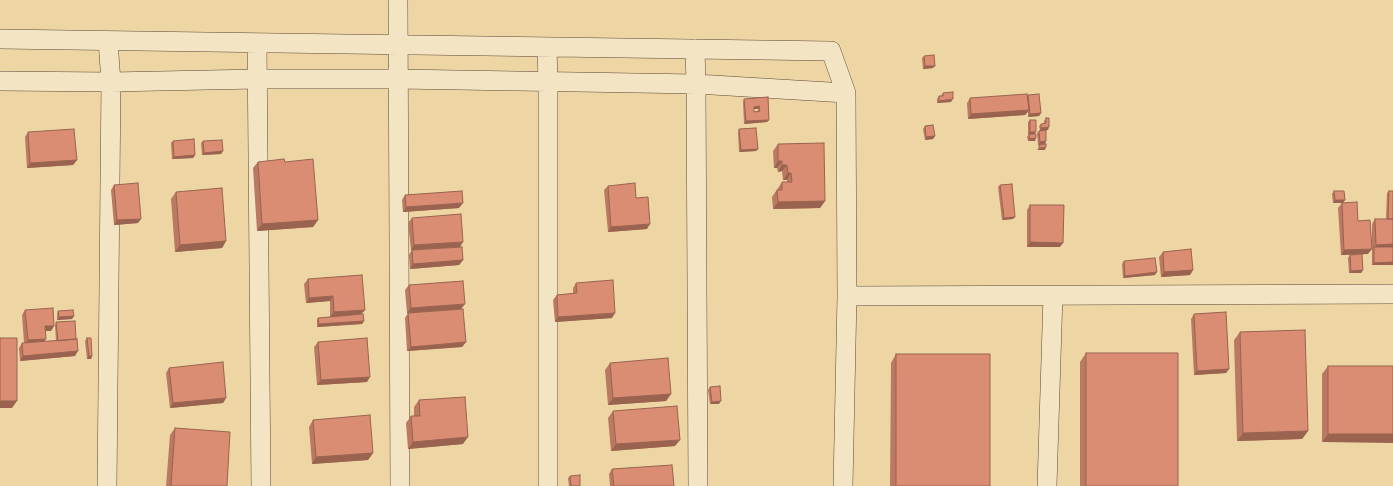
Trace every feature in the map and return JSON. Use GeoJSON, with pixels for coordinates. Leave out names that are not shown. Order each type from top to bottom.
{"type":"FeatureCollection","features":[{"type":"Feature","properties":{"kind":"street"},"geometry":{"type":"LineString","coordinates":[[398,0],[400,486]]}},
{"type":"Feature","properties":{"kind":"street"},"geometry":{"type":"LineString","coordinates":[[0,40],[831,52],[846,93],[847,296],[843,486]]}},
{"type":"Feature","properties":{"kind":"street"},"geometry":{"type":"LineString","coordinates":[[107,486],[111,82],[108,41]]}},
{"type":"Feature","properties":{"kind":"street"},"geometry":{"type":"LineString","coordinates":[[257,43],[261,486]]}},
{"type":"Feature","properties":{"kind":"street"},"geometry":{"type":"LineString","coordinates":[[547,47],[548,486]]}},
{"type":"Feature","properties":{"kind":"street"},"geometry":{"type":"LineString","coordinates":[[695,49],[698,486]]}},
{"type":"Feature","properties":{"kind":"street"},"geometry":{"type":"LineString","coordinates":[[0,81],[111,82],[257,79],[398,79],[696,84],[846,93]]}},
{"type":"Feature","properties":{"kind":"street"},"geometry":{"type":"LineString","coordinates":[[847,296],[1393,294]]}},
{"type":"Feature","properties":{"kind":"street"},"geometry":{"type":"LineString","coordinates":[[1047,486],[1053,295]]}},
{"type":"Feature","properties":{"kind":"building"},"geometry":{"type":"Polygon","coordinates":[[[934,55],[935,66],[925,66],[924,56],[934,55]]]}},
{"type":"Feature","properties":{"kind":"building"},"geometry":{"type":"Polygon","coordinates":[[[953,92],[953,99],[939,101],[939,96],[943,96],[943,93],[953,92]]]}},
{"type":"Feature","properties":{"kind":"building"},"geometry":{"type":"Polygon","coordinates":[[[1027,94],[1029,110],[971,114],[970,98],[1027,94]]]}},
{"type":"Feature","properties":{"kind":"building"},"geometry":{"type":"Polygon","coordinates":[[[1039,94],[1041,113],[1030,114],[1028,95],[1039,94]]]}},
{"type":"Feature","properties":{"kind":"building"},"geometry":{"type":"Polygon","coordinates":[[[768,97],[769,120],[746,121],[744,99],[768,97]],[[759,106],[754,107],[754,112],[760,111],[759,106]]]}},
{"type":"Feature","properties":{"kind":"building"},"geometry":{"type":"Polygon","coordinates":[[[1046,118],[1049,118],[1049,127],[1041,128],[1041,124],[1046,123],[1046,118]]]}},
{"type":"Feature","properties":{"kind":"building"},"geometry":{"type":"Polygon","coordinates":[[[1030,120],[1036,120],[1036,132],[1030,132],[1030,120]]]}},
{"type":"Feature","properties":{"kind":"building"},"geometry":{"type":"Polygon","coordinates":[[[933,125],[935,136],[926,137],[925,126],[933,125]]]}},
{"type":"Feature","properties":{"kind":"building"},"geometry":{"type":"Polygon","coordinates":[[[756,128],[758,149],[741,150],[739,129],[756,128]]]}},
{"type":"Feature","properties":{"kind":"building"},"geometry":{"type":"Polygon","coordinates":[[[74,129],[77,160],[30,163],[28,132],[74,129]]]}},
{"type":"Feature","properties":{"kind":"building"},"geometry":{"type":"Polygon","coordinates":[[[1046,130],[1046,141],[1040,142],[1039,131],[1046,130]]]}},
{"type":"Feature","properties":{"kind":"building"},"geometry":{"type":"Polygon","coordinates":[[[1029,134],[1036,134],[1036,138],[1030,139],[1029,134]]]}},
{"type":"Feature","properties":{"kind":"building"},"geometry":{"type":"Polygon","coordinates":[[[194,139],[195,155],[174,157],[173,141],[194,139]]]}},
{"type":"Feature","properties":{"kind":"building"},"geometry":{"type":"Polygon","coordinates":[[[222,140],[223,151],[204,153],[203,141],[222,140]]]}},
{"type":"Feature","properties":{"kind":"building"},"geometry":{"type":"Polygon","coordinates":[[[824,143],[825,201],[778,202],[777,190],[782,190],[782,182],[792,182],[791,173],[788,173],[787,165],[782,165],[782,161],[778,161],[778,144],[824,143]]]}},
{"type":"Feature","properties":{"kind":"building"},"geometry":{"type":"Polygon","coordinates":[[[1046,144],[1046,147],[1039,148],[1039,145],[1046,144]]]}},
{"type":"Feature","properties":{"kind":"building"},"geometry":{"type":"Polygon","coordinates":[[[284,159],[285,162],[313,159],[318,220],[262,224],[258,162],[284,159]]]}},
{"type":"Feature","properties":{"kind":"building"},"geometry":{"type":"Polygon","coordinates":[[[138,183],[141,219],[117,220],[114,185],[138,183]]]}},
{"type":"Feature","properties":{"kind":"building"},"geometry":{"type":"Polygon","coordinates":[[[635,183],[636,198],[648,197],[650,224],[611,227],[608,186],[635,183]]]}},
{"type":"Feature","properties":{"kind":"building"},"geometry":{"type":"Polygon","coordinates":[[[1012,184],[1015,217],[1004,218],[1000,185],[1012,184]]]}},
{"type":"Feature","properties":{"kind":"building"},"geometry":{"type":"Polygon","coordinates":[[[222,188],[226,241],[180,245],[176,192],[222,188]]]}},
{"type":"Feature","properties":{"kind":"building"},"geometry":{"type":"Polygon","coordinates":[[[462,191],[463,203],[406,207],[405,195],[462,191]]]}},
{"type":"Feature","properties":{"kind":"building"},"geometry":{"type":"Polygon","coordinates":[[[1334,191],[1344,191],[1345,200],[1335,200],[1334,191]]]}},
{"type":"Feature","properties":{"kind":"building"},"geometry":{"type":"Polygon","coordinates":[[[1389,191],[1393,191],[1393,219],[1388,219],[1389,191]]]}},
{"type":"Feature","properties":{"kind":"building"},"geometry":{"type":"Polygon","coordinates":[[[1357,202],[1358,221],[1370,220],[1372,249],[1344,250],[1342,203],[1357,202]]]}},
{"type":"Feature","properties":{"kind":"building"},"geometry":{"type":"Polygon","coordinates":[[[1030,205],[1064,205],[1063,243],[1030,242],[1030,205]]]}},
{"type":"Feature","properties":{"kind":"building"},"geometry":{"type":"Polygon","coordinates":[[[461,214],[463,242],[414,245],[412,218],[461,214]]]}},
{"type":"Feature","properties":{"kind":"building"},"geometry":{"type":"Polygon","coordinates":[[[1375,219],[1393,219],[1393,244],[1376,245],[1375,219]]]}},
{"type":"Feature","properties":{"kind":"building"},"geometry":{"type":"Polygon","coordinates":[[[462,247],[463,260],[413,264],[412,250],[462,247]]]}},
{"type":"Feature","properties":{"kind":"building"},"geometry":{"type":"Polygon","coordinates":[[[1374,247],[1393,247],[1393,262],[1374,263],[1374,247]]]}},
{"type":"Feature","properties":{"kind":"building"},"geometry":{"type":"Polygon","coordinates":[[[1191,249],[1193,270],[1164,272],[1163,252],[1191,249]]]}},
{"type":"Feature","properties":{"kind":"building"},"geometry":{"type":"Polygon","coordinates":[[[1362,254],[1363,270],[1351,271],[1350,255],[1362,254]]]}},
{"type":"Feature","properties":{"kind":"building"},"geometry":{"type":"Polygon","coordinates":[[[1155,258],[1157,272],[1125,276],[1124,261],[1155,258]]]}},
{"type":"Feature","properties":{"kind":"building"},"geometry":{"type":"Polygon","coordinates":[[[362,275],[365,310],[334,312],[333,296],[309,298],[308,279],[362,275]]]}},
{"type":"Feature","properties":{"kind":"building"},"geometry":{"type":"Polygon","coordinates":[[[613,280],[615,313],[558,317],[557,295],[577,293],[576,283],[613,280]]]}},
{"type":"Feature","properties":{"kind":"building"},"geometry":{"type":"Polygon","coordinates":[[[463,281],[465,304],[411,308],[409,285],[463,281]]]}},
{"type":"Feature","properties":{"kind":"building"},"geometry":{"type":"Polygon","coordinates":[[[53,308],[54,326],[45,326],[46,339],[28,340],[25,310],[53,308]]]}},
{"type":"Feature","properties":{"kind":"building"},"geometry":{"type":"Polygon","coordinates":[[[463,309],[466,342],[411,347],[408,313],[463,309]]]}},
{"type":"Feature","properties":{"kind":"building"},"geometry":{"type":"Polygon","coordinates":[[[73,310],[74,316],[59,317],[58,311],[73,310]]]}},
{"type":"Feature","properties":{"kind":"building"},"geometry":{"type":"Polygon","coordinates":[[[1226,312],[1229,369],[1197,371],[1194,314],[1226,312]]]}},
{"type":"Feature","properties":{"kind":"building"},"geometry":{"type":"Polygon","coordinates":[[[363,314],[364,321],[319,324],[318,318],[363,314]]]}},
{"type":"Feature","properties":{"kind":"building"},"geometry":{"type":"Polygon","coordinates":[[[75,321],[76,339],[58,341],[56,322],[75,321]]]}},
{"type":"Feature","properties":{"kind":"building"},"geometry":{"type":"Polygon","coordinates":[[[1305,330],[1308,431],[1243,433],[1240,332],[1305,330]]]}},
{"type":"Feature","properties":{"kind":"building"},"geometry":{"type":"Polygon","coordinates":[[[0,338],[17,338],[17,401],[0,401],[0,338]]]}},
{"type":"Feature","properties":{"kind":"building"},"geometry":{"type":"Polygon","coordinates":[[[87,338],[91,338],[92,356],[89,356],[87,338]]]}},
{"type":"Feature","properties":{"kind":"building"},"geometry":{"type":"Polygon","coordinates":[[[367,338],[370,377],[321,380],[318,342],[367,338]]]}},
{"type":"Feature","properties":{"kind":"building"},"geometry":{"type":"Polygon","coordinates":[[[77,339],[78,351],[23,356],[22,343],[77,339]]]}},
{"type":"Feature","properties":{"kind":"building"},"geometry":{"type":"Polygon","coordinates":[[[1086,353],[1178,353],[1178,486],[1086,486],[1086,353]]]}},
{"type":"Feature","properties":{"kind":"building"},"geometry":{"type":"Polygon","coordinates":[[[896,354],[990,354],[990,486],[896,486],[896,354]]]}},
{"type":"Feature","properties":{"kind":"building"},"geometry":{"type":"Polygon","coordinates":[[[668,358],[671,394],[613,398],[610,363],[668,358]]]}},
{"type":"Feature","properties":{"kind":"building"},"geometry":{"type":"Polygon","coordinates":[[[223,362],[226,398],[173,403],[169,368],[223,362]]]}},
{"type":"Feature","properties":{"kind":"building"},"geometry":{"type":"Polygon","coordinates":[[[1328,366],[1393,366],[1393,434],[1328,434],[1328,366]]]}},
{"type":"Feature","properties":{"kind":"building"},"geometry":{"type":"Polygon","coordinates":[[[720,386],[721,401],[712,402],[710,387],[720,386]]]}},
{"type":"Feature","properties":{"kind":"building"},"geometry":{"type":"Polygon","coordinates":[[[465,397],[468,437],[413,442],[411,416],[420,416],[419,400],[465,397]]]}},
{"type":"Feature","properties":{"kind":"building"},"geometry":{"type":"Polygon","coordinates":[[[677,406],[680,440],[616,444],[613,411],[677,406]]]}},
{"type":"Feature","properties":{"kind":"building"},"geometry":{"type":"Polygon","coordinates":[[[370,415],[373,453],[316,457],[313,420],[370,415]]]}},
{"type":"Feature","properties":{"kind":"building"},"geometry":{"type":"Polygon","coordinates":[[[175,428],[230,432],[227,486],[171,486],[175,428]]]}},
{"type":"Feature","properties":{"kind":"building"},"geometry":{"type":"Polygon","coordinates":[[[672,465],[674,486],[614,486],[612,469],[672,465]]]}},
{"type":"Feature","properties":{"kind":"building"},"geometry":{"type":"Polygon","coordinates":[[[580,475],[580,486],[571,486],[570,476],[580,475]]]}}]}
